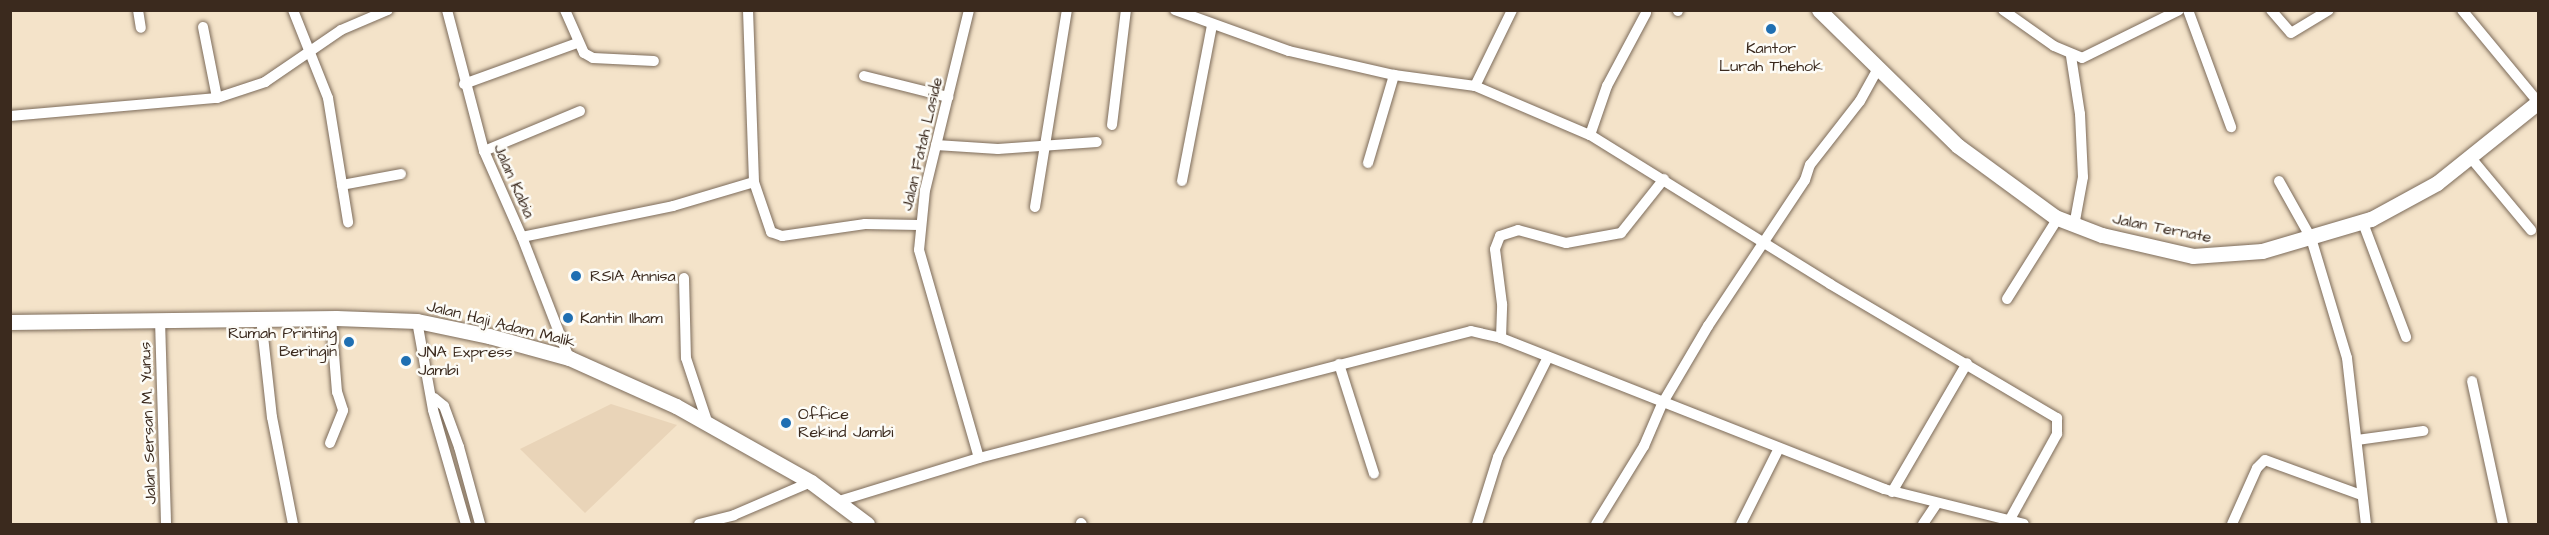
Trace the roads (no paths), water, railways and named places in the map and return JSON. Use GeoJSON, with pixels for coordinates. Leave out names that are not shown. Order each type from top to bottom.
{"type":"FeatureCollection","features":[{"type":"Feature","properties":{"kind":"main road","name":"Jalan Ternate"},"geometry":{"type":"LineString","coordinates":[[1819,10],[1958,146],[2058,218],[2074,226],[2193,256],[2262,251],[2363,223],[2410,201],[2471,158],[2538,102]]}},
{"type":"Feature","properties":{"kind":"main road","name":"Jalan Haji Adam Malik"},"geometry":{"type":"LineString","coordinates":[[10,322],[261,318],[417,321],[569,358],[707,421],[811,482],[839,501],[867,525]]}},
{"type":"Feature","properties":{"kind":"street"},"geometry":{"type":"LineString","coordinates":[[138,10],[141,28]]}},
{"type":"Feature","properties":{"kind":"street"},"geometry":{"type":"LineString","coordinates":[[294,10],[328,98],[348,222]]}},
{"type":"Feature","properties":{"kind":"street"},"geometry":{"type":"LineString","coordinates":[[10,116],[217,98],[265,82],[340,30],[388,10]]}},
{"type":"Feature","properties":{"kind":"street","name":"Jalan Kabia"},"geometry":{"type":"LineString","coordinates":[[447,10],[464,84],[484,151],[522,237],[569,358]]}},
{"type":"Feature","properties":{"kind":"street"},"geometry":{"type":"LineString","coordinates":[[565,10],[577,44],[593,58],[654,62]]}},
{"type":"Feature","properties":{"kind":"street"},"geometry":{"type":"LineString","coordinates":[[748,10],[754,182],[765,220],[776,235],[865,224],[919,225]]}},
{"type":"Feature","properties":{"kind":"street","name":"Jalan Fatah Laside"},"geometry":{"type":"LineString","coordinates":[[969,10],[919,225],[922,274],[979,458]]}},
{"type":"Feature","properties":{"kind":"street"},"geometry":{"type":"LineString","coordinates":[[1035,207],[1068,10]]}},
{"type":"Feature","properties":{"kind":"street"},"geometry":{"type":"LineString","coordinates":[[1112,125],[1126,10]]}},
{"type":"Feature","properties":{"kind":"street"},"geometry":{"type":"LineString","coordinates":[[1175,10],[1289,51],[1394,75],[1475,86],[1590,135],[1664,178],[2060,422],[2010,519]]}},
{"type":"Feature","properties":{"kind":"street"},"geometry":{"type":"LineString","coordinates":[[1475,86],[1512,10]]}},
{"type":"Feature","properties":{"kind":"street"},"geometry":{"type":"LineString","coordinates":[[2003,10],[2071,56],[2092,54],[2179,10]]}},
{"type":"Feature","properties":{"kind":"street"},"geometry":{"type":"LineString","coordinates":[[2188,10],[2231,127]]}},
{"type":"Feature","properties":{"kind":"street"},"geometry":{"type":"LineString","coordinates":[[2271,10],[2288,32],[2295,33],[2330,10]]}},
{"type":"Feature","properties":{"kind":"street"},"geometry":{"type":"LineString","coordinates":[[2462,10],[2538,102]]}},
{"type":"Feature","properties":{"kind":"street"},"geometry":{"type":"LineString","coordinates":[[1590,135],[1609,80],[1646,13]]}},
{"type":"Feature","properties":{"kind":"street"},"geometry":{"type":"LineString","coordinates":[[1182,181],[1212,25]]}},
{"type":"Feature","properties":{"kind":"street"},"geometry":{"type":"LineString","coordinates":[[203,27],[217,98]]}},
{"type":"Feature","properties":{"kind":"street"},"geometry":{"type":"LineString","coordinates":[[464,84],[577,44]]}},
{"type":"Feature","properties":{"kind":"street"},"geometry":{"type":"LineString","coordinates":[[2071,56],[2080,114],[2083,177],[2074,226]]}},
{"type":"Feature","properties":{"kind":"street"},"geometry":{"type":"LineString","coordinates":[[1596,525],[1644,446],[1662,404],[1763,241],[1805,180],[1810,165],[1860,100],[1879,67]]}},
{"type":"Feature","properties":{"kind":"street"},"geometry":{"type":"LineString","coordinates":[[1368,163],[1394,75]]}},
{"type":"Feature","properties":{"kind":"street"},"geometry":{"type":"LineString","coordinates":[[864,76],[948,97]]}},
{"type":"Feature","properties":{"kind":"street"},"geometry":{"type":"LineString","coordinates":[[484,151],[580,111]]}},
{"type":"Feature","properties":{"kind":"street"},"geometry":{"type":"LineString","coordinates":[[936,146],[1044,147],[1097,142]]}},
{"type":"Feature","properties":{"kind":"street"},"geometry":{"type":"LineString","coordinates":[[2471,158],[2531,230]]}},
{"type":"Feature","properties":{"kind":"street"},"geometry":{"type":"LineString","coordinates":[[342,185],[401,174]]}},
{"type":"Feature","properties":{"kind":"street"},"geometry":{"type":"LineString","coordinates":[[1501,338],[1502,304],[1495,249],[1500,236],[1518,230],[1566,243],[1621,233],[1664,178]]}},
{"type":"Feature","properties":{"kind":"street"},"geometry":{"type":"LineString","coordinates":[[2279,181],[2311,238],[2347,358],[2366,525]]}},
{"type":"Feature","properties":{"kind":"street"},"geometry":{"type":"LineString","coordinates":[[522,237],[673,206],[754,182]]}},
{"type":"Feature","properties":{"kind":"street"},"geometry":{"type":"LineString","coordinates":[[2007,299],[2058,218]]}},
{"type":"Feature","properties":{"kind":"street"},"geometry":{"type":"LineString","coordinates":[[2363,223],[2406,337]]}},
{"type":"Feature","properties":{"kind":"street"},"geometry":{"type":"LineString","coordinates":[[684,278],[685,350],[707,421]]}},
{"type":"Feature","properties":{"kind":"street"},"geometry":{"type":"LineString","coordinates":[[261,318],[272,417],[293,525]]}},
{"type":"Feature","properties":{"kind":"street"},"geometry":{"type":"LineString","coordinates":[[330,443],[343,410],[337,392],[332,318]]}},
{"type":"Feature","properties":{"kind":"street","name":"Jalan Sersan M. Yunus"},"geometry":{"type":"LineString","coordinates":[[160,320],[166,525]]}},
{"type":"Feature","properties":{"kind":"street"},"geometry":{"type":"LineString","coordinates":[[417,321],[434,398],[433,410],[466,520],[477,513]]}},
{"type":"Feature","properties":{"kind":"street"},"geometry":{"type":"LineString","coordinates":[[839,501],[979,458],[1471,331],[1501,338],[1662,404],[1892,492],[2010,519],[2025,525]]}},
{"type":"Feature","properties":{"kind":"street"},"geometry":{"type":"LineString","coordinates":[[1477,525],[1495,465],[1548,357]]}},
{"type":"Feature","properties":{"kind":"street"},"geometry":{"type":"LineString","coordinates":[[1892,492],[1967,363]]}},
{"type":"Feature","properties":{"kind":"street"},"geometry":{"type":"LineString","coordinates":[[1339,364],[1374,474]]}},
{"type":"Feature","properties":{"kind":"street"},"geometry":{"type":"LineString","coordinates":[[2472,381],[2490,450],[2503,525]]}},
{"type":"Feature","properties":{"kind":"street"},"geometry":{"type":"LineString","coordinates":[[434,398],[444,406],[480,525]]}},
{"type":"Feature","properties":{"kind":"street"},"geometry":{"type":"LineString","coordinates":[[2357,441],[2423,431]]}},
{"type":"Feature","properties":{"kind":"street"},"geometry":{"type":"LineString","coordinates":[[1741,525],[1779,448]]}},
{"type":"Feature","properties":{"kind":"street"},"geometry":{"type":"LineString","coordinates":[[2232,525],[2257,468],[2265,460],[2361,495]]}},
{"type":"Feature","properties":{"kind":"street"},"geometry":{"type":"LineString","coordinates":[[699,525],[734,515],[811,482]]}},
{"type":"Feature","properties":{"kind":"street"},"geometry":{"type":"LineString","coordinates":[[1923,525],[1937,503]]}},
{"type":"Feature","properties":{"kind":"place","name":"Kantor Lurah Thehok"},"geometry":{"type":"Point","coordinates":[1771,29]}},
{"type":"Feature","properties":{"kind":"place","name":"RSIA Annisa"},"geometry":{"type":"Point","coordinates":[576,276]}},
{"type":"Feature","properties":{"kind":"place","name":"Kantin Ilham"},"geometry":{"type":"Point","coordinates":[568,318]}},
{"type":"Feature","properties":{"kind":"place","name":"Rumah Printing Beringin"},"geometry":{"type":"Point","coordinates":[349,342]}},
{"type":"Feature","properties":{"kind":"place","name":"JNA Express Jambi"},"geometry":{"type":"Point","coordinates":[406,361]}},
{"type":"Feature","properties":{"kind":"place","name":"Office Rekind Jambi"},"geometry":{"type":"Point","coordinates":[786,423]}}]}
